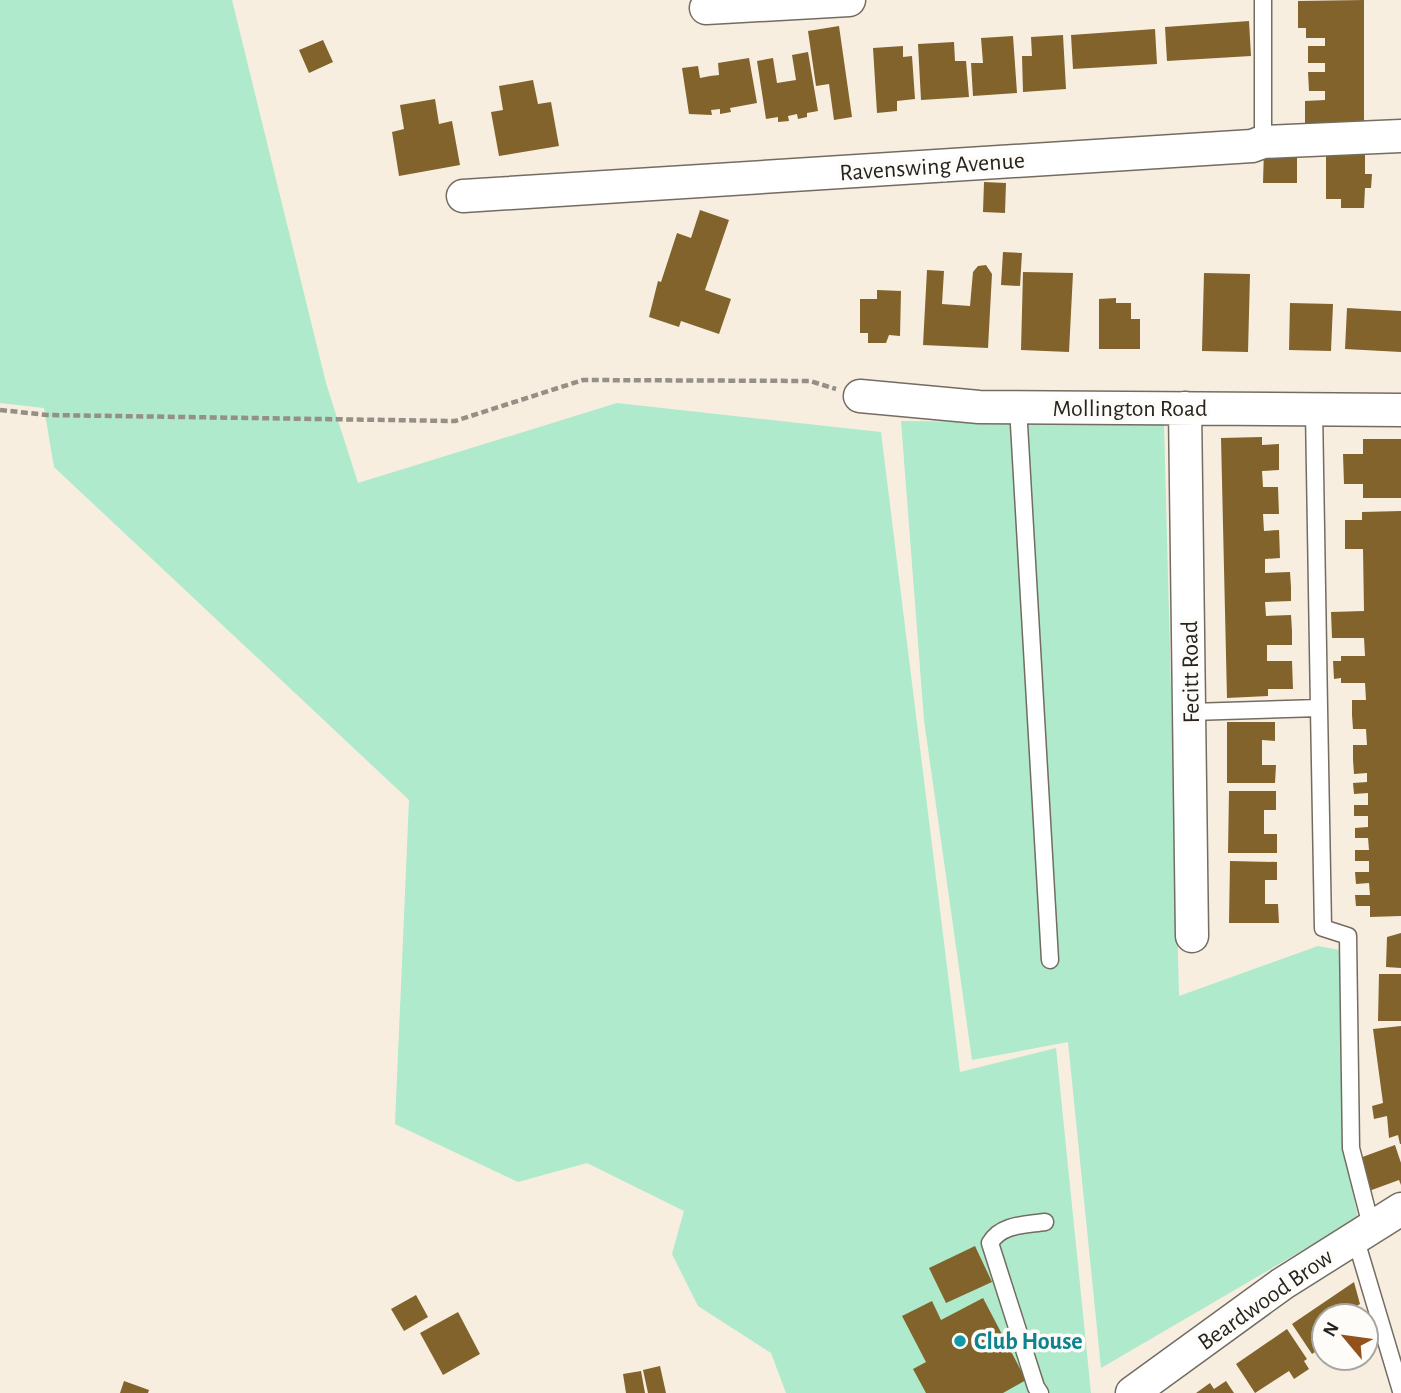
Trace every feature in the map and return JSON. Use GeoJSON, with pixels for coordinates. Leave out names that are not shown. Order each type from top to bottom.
{"type":"FeatureCollection","features":[{"type":"Feature","properties":{"kind":"street"},"geometry":{"type":"LineString","coordinates":[[718,5],[849,0]]}},
{"type":"Feature","properties":{"kind":"street","name":"Ravenswing Avenue"},"geometry":{"type":"LineString","coordinates":[[463,195],[1252,146],[1263,142],[1401,136]]}},
{"type":"Feature","properties":{"kind":"street","name":"Mollington Road"},"geometry":{"type":"LineString","coordinates":[[860,396],[979,407],[1401,410]]}},
{"type":"Feature","properties":{"kind":"street","name":"Fecitt Road"},"geometry":{"type":"LineString","coordinates":[[1185,408],[1192,936]]}},
{"type":"Feature","properties":{"kind":"street","name":"Beardwood Brow"},"geometry":{"type":"LineString","coordinates":[[1132,1393],[1282,1284],[1401,1209]]}},
{"type":"Feature","properties":{"kind":"lane"},"geometry":{"type":"LineString","coordinates":[[1263,0],[1263,142]]}},
{"type":"Feature","properties":{"kind":"lane"},"geometry":{"type":"LineString","coordinates":[[1018,407],[1050,960]]}},
{"type":"Feature","properties":{"kind":"lane"},"geometry":{"type":"LineString","coordinates":[[1314,410],[1323,928],[1348,936],[1351,1148],[1363,1232],[1401,1391]]}},
{"type":"Feature","properties":{"kind":"lane"},"geometry":{"type":"LineString","coordinates":[[1191,712],[1319,708]]}},
{"type":"Feature","properties":{"kind":"lane"},"geometry":{"type":"LineString","coordinates":[[1040,1393],[990,1243],[996,1233],[1009,1228],[1045,1222]]}},
{"type":"Feature","properties":{"kind":"path"},"geometry":{"type":"LineString","coordinates":[[0,410],[47,415],[454,421],[583,380],[810,381],[860,396]]}},
{"type":"Feature","properties":{"kind":"green space"},"geometry":{"type":"Polygon","coordinates":[[[0,0],[232,0],[326,383],[358,483],[617,403],[881,432],[960,1072],[1056,1048],[1091,1393],[786,1393],[771,1353],[698,1306],[672,1254],[684,1211],[587,1163],[518,1182],[395,1124],[409,800],[54,467],[44,408],[0,403],[0,0]]]}},
{"type":"Feature","properties":{"kind":"green space"},"geometry":{"type":"Polygon","coordinates":[[[901,421],[1164,423],[1179,996],[1318,946],[1340,950],[1344,1150],[1358,1218],[1101,1368],[1068,1042],[972,1060],[924,720],[901,421]]]}},
{"type":"Feature","properties":{"kind":"building"},"geometry":{"type":"Polygon","coordinates":[[[1364,0],[1364,134],[1325,124],[1305,124],[1305,101],[1325,100],[1325,91],[1309,91],[1308,72],[1325,72],[1325,63],[1308,63],[1308,46],[1325,46],[1325,38],[1306,38],[1306,28],[1298,28],[1298,1],[1364,0]]]}},
{"type":"Feature","properties":{"kind":"building"},"geometry":{"type":"Polygon","coordinates":[[[1249,21],[1251,56],[1167,61],[1165,27],[1249,21]]]}},
{"type":"Feature","properties":{"kind":"building"},"geometry":{"type":"Polygon","coordinates":[[[839,26],[852,117],[834,120],[829,84],[816,86],[808,31],[839,26]]]}},
{"type":"Feature","properties":{"kind":"building"},"geometry":{"type":"Polygon","coordinates":[[[1155,29],[1157,64],[1073,69],[1071,35],[1155,29]]]}},
{"type":"Feature","properties":{"kind":"building"},"geometry":{"type":"Polygon","coordinates":[[[1063,35],[1066,89],[1023,92],[1022,56],[1032,56],[1031,37],[1063,35]]]}},
{"type":"Feature","properties":{"kind":"building"},"geometry":{"type":"Polygon","coordinates":[[[1013,36],[1017,93],[973,96],[971,63],[983,63],[981,38],[1013,36]]]}},
{"type":"Feature","properties":{"kind":"building"},"geometry":{"type":"Polygon","coordinates":[[[323,40],[333,62],[309,73],[299,50],[323,40]]]}},
{"type":"Feature","properties":{"kind":"building"},"geometry":{"type":"Polygon","coordinates":[[[954,42],[955,61],[966,61],[969,97],[921,100],[918,44],[954,42]]]}},
{"type":"Feature","properties":{"kind":"building"},"geometry":{"type":"Polygon","coordinates":[[[903,46],[903,57],[912,56],[915,99],[897,101],[897,111],[877,113],[873,48],[903,46]]]}},
{"type":"Feature","properties":{"kind":"building"},"geometry":{"type":"Polygon","coordinates":[[[808,52],[818,111],[807,113],[807,117],[798,119],[797,114],[788,116],[789,121],[778,122],[778,117],[766,119],[757,61],[773,58],[777,83],[796,80],[792,55],[808,52]]]}},
{"type":"Feature","properties":{"kind":"building"},"geometry":{"type":"Polygon","coordinates":[[[749,58],[757,103],[730,108],[731,112],[720,114],[720,109],[711,110],[712,115],[689,114],[682,68],[698,66],[700,78],[719,75],[718,63],[749,58]]]}},
{"type":"Feature","properties":{"kind":"building"},"geometry":{"type":"Polygon","coordinates":[[[533,80],[538,104],[551,102],[559,146],[499,156],[491,112],[503,110],[499,86],[533,80]]]}},
{"type":"Feature","properties":{"kind":"building"},"geometry":{"type":"Polygon","coordinates":[[[435,99],[439,124],[452,121],[460,165],[399,176],[392,132],[404,129],[400,105],[435,99]]]}},
{"type":"Feature","properties":{"kind":"building"},"geometry":{"type":"Polygon","coordinates":[[[1297,148],[1297,183],[1263,183],[1264,149],[1297,148]]]}},
{"type":"Feature","properties":{"kind":"building"},"geometry":{"type":"Polygon","coordinates":[[[1326,151],[1365,151],[1365,174],[1372,174],[1371,188],[1365,188],[1364,208],[1341,208],[1341,199],[1326,199],[1326,151]]]}},
{"type":"Feature","properties":{"kind":"building"},"geometry":{"type":"Polygon","coordinates":[[[984,182],[1006,183],[1005,213],[983,212],[984,182]]]}},
{"type":"Feature","properties":{"kind":"building"},"geometry":{"type":"Polygon","coordinates":[[[700,210],[729,220],[705,290],[731,299],[719,334],[681,321],[679,327],[649,317],[658,281],[661,282],[677,233],[691,238],[700,210]]]}},
{"type":"Feature","properties":{"kind":"building"},"geometry":{"type":"Polygon","coordinates":[[[1003,252],[1022,253],[1020,286],[1001,285],[1003,252]]]}},
{"type":"Feature","properties":{"kind":"building"},"geometry":{"type":"Polygon","coordinates":[[[986,265],[992,274],[988,348],[923,345],[927,270],[944,271],[942,304],[970,306],[973,272],[978,266],[986,265]]]}},
{"type":"Feature","properties":{"kind":"building"},"geometry":{"type":"Polygon","coordinates":[[[1023,272],[1073,273],[1069,352],[1021,350],[1023,272]]]}},
{"type":"Feature","properties":{"kind":"building"},"geometry":{"type":"Polygon","coordinates":[[[1204,273],[1250,274],[1248,352],[1202,351],[1204,273]]]}},
{"type":"Feature","properties":{"kind":"building"},"geometry":{"type":"Polygon","coordinates":[[[877,290],[901,291],[900,336],[889,335],[886,343],[868,343],[868,333],[860,333],[860,299],[877,299],[877,290]]]}},
{"type":"Feature","properties":{"kind":"building"},"geometry":{"type":"Polygon","coordinates":[[[1116,298],[1116,303],[1131,303],[1131,319],[1140,319],[1140,349],[1099,349],[1099,299],[1116,298]]]}},
{"type":"Feature","properties":{"kind":"building"},"geometry":{"type":"Polygon","coordinates":[[[1290,303],[1333,304],[1331,351],[1289,350],[1290,303]]]}},
{"type":"Feature","properties":{"kind":"building"},"geometry":{"type":"Polygon","coordinates":[[[1347,308],[1401,311],[1401,352],[1345,349],[1347,308]]]}},
{"type":"Feature","properties":{"kind":"building"},"geometry":{"type":"Polygon","coordinates":[[[1262,437],[1262,445],[1279,444],[1279,470],[1262,471],[1263,487],[1278,487],[1279,514],[1263,514],[1264,531],[1279,530],[1280,558],[1265,559],[1265,573],[1290,572],[1291,587],[1291,601],[1265,602],[1266,616],[1291,615],[1292,631],[1292,645],[1267,645],[1267,661],[1292,661],[1293,689],[1268,689],[1268,696],[1227,698],[1221,438],[1262,437]]]}},
{"type":"Feature","properties":{"kind":"building"},"geometry":{"type":"Polygon","coordinates":[[[1363,439],[1401,439],[1401,498],[1363,498],[1363,484],[1344,484],[1343,454],[1363,454],[1363,439]]]}},
{"type":"Feature","properties":{"kind":"building"},"geometry":{"type":"Polygon","coordinates":[[[1401,511],[1401,916],[1370,917],[1370,906],[1356,906],[1355,895],[1370,895],[1369,883],[1356,884],[1355,872],[1369,872],[1369,861],[1355,861],[1355,850],[1369,850],[1368,838],[1355,838],[1355,828],[1368,827],[1368,816],[1354,816],[1354,805],[1368,805],[1368,793],[1354,794],[1353,783],[1367,782],[1367,773],[1354,774],[1353,745],[1367,745],[1366,729],[1353,729],[1352,715],[1352,700],[1366,700],[1365,683],[1341,683],[1341,678],[1334,679],[1333,661],[1341,661],[1341,656],[1365,656],[1364,638],[1332,638],[1331,612],[1364,611],[1363,549],[1345,549],[1345,520],[1362,520],[1362,512],[1401,511]]]}},
{"type":"Feature","properties":{"kind":"building"},"geometry":{"type":"Polygon","coordinates":[[[1227,722],[1275,722],[1275,741],[1262,740],[1262,765],[1276,765],[1275,783],[1227,783],[1227,722]]]}},
{"type":"Feature","properties":{"kind":"building"},"geometry":{"type":"Polygon","coordinates":[[[1229,791],[1276,791],[1276,810],[1264,810],[1264,834],[1277,834],[1277,853],[1228,853],[1229,791]]]}},
{"type":"Feature","properties":{"kind":"building"},"geometry":{"type":"Polygon","coordinates":[[[1230,861],[1277,862],[1277,880],[1265,880],[1265,904],[1278,904],[1279,923],[1229,923],[1230,861]]]}},
{"type":"Feature","properties":{"kind":"building"},"geometry":{"type":"Polygon","coordinates":[[[1401,933],[1401,968],[1386,967],[1387,937],[1401,933]]]}},
{"type":"Feature","properties":{"kind":"building"},"geometry":{"type":"Polygon","coordinates":[[[1379,974],[1401,974],[1401,1021],[1378,1021],[1379,974]]]}},
{"type":"Feature","properties":{"kind":"building"},"geometry":{"type":"Polygon","coordinates":[[[1401,1026],[1400,1144],[1398,1135],[1389,1138],[1387,1116],[1374,1119],[1372,1106],[1383,1103],[1373,1029],[1401,1026]]]}},
{"type":"Feature","properties":{"kind":"building"},"geometry":{"type":"Polygon","coordinates":[[[1395,1145],[1401,1163],[1401,1185],[1399,1180],[1369,1191],[1357,1159],[1395,1145]]]}},
{"type":"Feature","properties":{"kind":"building"},"geometry":{"type":"Polygon","coordinates":[[[975,1246],[992,1282],[946,1303],[929,1268],[975,1246]]]}},
{"type":"Feature","properties":{"kind":"building"},"geometry":{"type":"Polygon","coordinates":[[[1354,1282],[1359,1302],[1324,1302],[1354,1282]]]}},
{"type":"Feature","properties":{"kind":"building"},"geometry":{"type":"Polygon","coordinates":[[[416,1295],[428,1317],[404,1331],[391,1309],[416,1295]]]}},
{"type":"Feature","properties":{"kind":"building","name":"Club House"},"geometry":{"type":"Polygon","coordinates":[[[983,1298],[1026,1380],[1003,1393],[926,1393],[913,1369],[926,1362],[902,1316],[932,1301],[941,1320],[983,1298]]]}},
{"type":"Feature","properties":{"kind":"building"},"geometry":{"type":"Polygon","coordinates":[[[458,1312],[480,1354],[443,1375],[420,1333],[458,1312]]]}},
{"type":"Feature","properties":{"kind":"building"},"geometry":{"type":"Polygon","coordinates":[[[1310,1312],[1310,1351],[1292,1324],[1310,1312]]]}},
{"type":"Feature","properties":{"kind":"building"},"geometry":{"type":"Polygon","coordinates":[[[1287,1329],[1307,1359],[1304,1361],[1309,1369],[1294,1379],[1289,1371],[1255,1393],[1236,1364],[1287,1329]]]}},
{"type":"Feature","properties":{"kind":"building"},"geometry":{"type":"Polygon","coordinates":[[[660,1366],[666,1393],[648,1393],[643,1370],[660,1366]]]}},
{"type":"Feature","properties":{"kind":"building"},"geometry":{"type":"Polygon","coordinates":[[[641,1371],[645,1393],[626,1393],[623,1374],[641,1371]]]}},
{"type":"Feature","properties":{"kind":"building"},"geometry":{"type":"Polygon","coordinates":[[[124,1381],[149,1390],[148,1393],[120,1393],[124,1381]]]}},
{"type":"Feature","properties":{"kind":"building"},"geometry":{"type":"Polygon","coordinates":[[[1226,1381],[1234,1393],[1196,1393],[1210,1383],[1214,1389],[1226,1381]]]}},
{"type":"Feature","properties":{"kind":"place","name":"Club House"},"geometry":{"type":"Point","coordinates":[960,1341]}}]}
